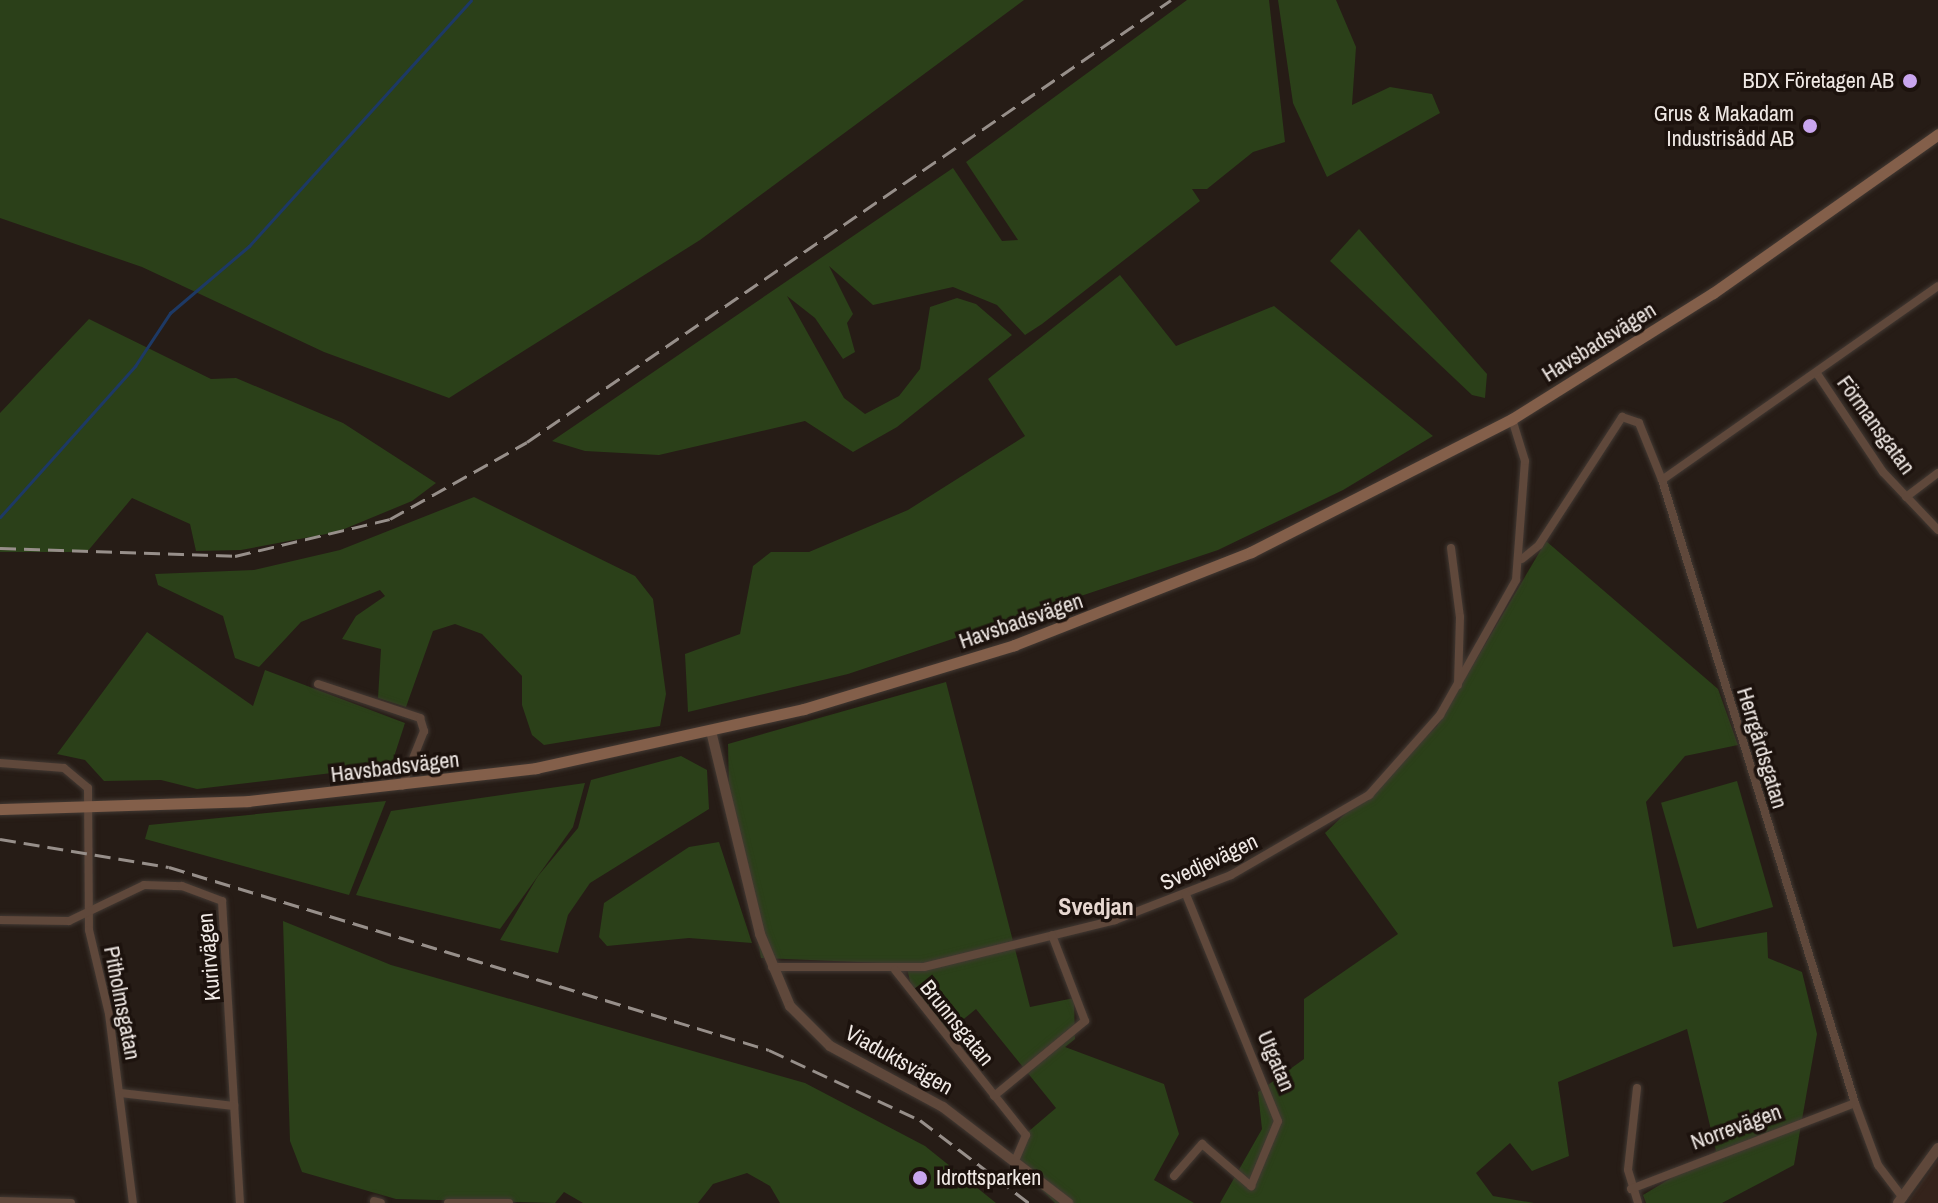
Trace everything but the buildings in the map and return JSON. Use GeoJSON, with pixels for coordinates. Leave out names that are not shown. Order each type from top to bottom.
{"type":"FeatureCollection","features":[{"type":"Feature","properties":{"kind":"main road","name":"Havsbadsvägen"},"geometry":{"type":"LineString","coordinates":[[0,809],[89,809],[402,787],[711,731],[955,665],[1147,597],[1314,523],[1512,419],[1701,301],[1938,134]]}},
{"type":"Feature","properties":{"kind":"street"},"geometry":{"type":"LineString","coordinates":[[1662,480],[1818,375],[1938,286]]}},
{"type":"Feature","properties":{"kind":"street","name":"Förmansgatan"},"geometry":{"type":"LineString","coordinates":[[1818,375],[1906,497],[1938,530]]}},
{"type":"Feature","properties":{"kind":"street","name":"Svedjevägen"},"geometry":{"type":"LineString","coordinates":[[771,967],[895,970],[1052,935],[1186,894],[1369,795],[1420,743],[1458,686],[1522,559],[1539,545],[1622,417],[1639,423],[1662,480]]}},
{"type":"Feature","properties":{"kind":"street","name":"Svedjevägen"},"geometry":{"type":"LineString","coordinates":[[1512,419],[1525,461],[1522,559]]}},
{"type":"Feature","properties":{"kind":"street"},"geometry":{"type":"LineString","coordinates":[[1906,497],[1938,473]]}},
{"type":"Feature","properties":{"kind":"street","name":"Herrgårdsgatan"},"geometry":{"type":"LineString","coordinates":[[1662,480],[1855,1103],[1878,1165],[1901,1200]]}},
{"type":"Feature","properties":{"kind":"street"},"geometry":{"type":"LineString","coordinates":[[1451,548],[1460,617],[1458,686]]}},
{"type":"Feature","properties":{"kind":"street"},"geometry":{"type":"LineString","coordinates":[[318,684],[420,718],[424,731],[402,787]]}},
{"type":"Feature","properties":{"kind":"street","name":"Viaduktsvägen"},"geometry":{"type":"LineString","coordinates":[[711,731],[771,967],[790,1006],[830,1046],[943,1107],[1016,1158],[1068,1203]]}},
{"type":"Feature","properties":{"kind":"street"},"geometry":{"type":"LineString","coordinates":[[0,763],[76,773],[88,788],[89,809]]}},
{"type":"Feature","properties":{"kind":"street","name":"Pitholmsgatan"},"geometry":{"type":"LineString","coordinates":[[89,809],[88,914],[120,1093],[133,1203]]}},
{"type":"Feature","properties":{"kind":"street","name":"Kurirvägen"},"geometry":{"type":"LineString","coordinates":[[88,914],[144,885],[193,888],[222,901],[240,1203]]}},
{"type":"Feature","properties":{"kind":"street","name":"Utgatan"},"geometry":{"type":"LineString","coordinates":[[1174,1176],[1202,1144],[1251,1186],[1278,1121],[1186,894]]}},
{"type":"Feature","properties":{"kind":"street"},"geometry":{"type":"LineString","coordinates":[[0,920],[45,923],[88,914]]}},
{"type":"Feature","properties":{"kind":"street","name":"Brunnsgatan"},"geometry":{"type":"LineString","coordinates":[[994,1096],[1082,1025],[1081,996],[1052,935]]}},
{"type":"Feature","properties":{"kind":"street","name":"Brunnsgatan"},"geometry":{"type":"LineString","coordinates":[[895,970],[1026,1135],[1016,1158]]}},
{"type":"Feature","properties":{"kind":"street"},"geometry":{"type":"LineString","coordinates":[[1637,1088],[1631,1189],[1638,1203]]}},
{"type":"Feature","properties":{"kind":"street"},"geometry":{"type":"LineString","coordinates":[[120,1093],[234,1106]]}},
{"type":"Feature","properties":{"kind":"street","name":"Norrevägen"},"geometry":{"type":"LineString","coordinates":[[1631,1189],[1855,1103]]}},
{"type":"Feature","properties":{"kind":"street"},"geometry":{"type":"LineString","coordinates":[[1901,1200],[1938,1148]]}},
{"type":"Feature","properties":{"kind":"street"},"geometry":{"type":"LineString","coordinates":[[0,1201],[71,1203]]}},
{"type":"Feature","properties":{"kind":"street"},"geometry":{"type":"LineString","coordinates":[[448,1203],[509,1203]]}},
{"type":"Feature","properties":{"kind":"shaded area"},"geometry":{"type":"Polygon","coordinates":[[[1938,1159],[1938,1203],[1907,1203],[1938,1159]]]}},
{"type":"Feature","properties":{"kind":"green space"},"geometry":{"type":"Polygon","coordinates":[[[0,0],[1024,0],[700,240],[449,398],[324,352],[142,267],[0,218],[0,0]]]}},
{"type":"Feature","properties":{"kind":"green space"},"geometry":{"type":"Polygon","coordinates":[[[1187,0],[1269,0],[1285,142],[1253,152],[1207,189],[1192,189],[1200,201],[1042,324],[1025,335],[997,305],[953,287],[873,305],[829,266],[853,314],[847,323],[855,352],[843,359],[815,318],[787,296],[844,398],[865,414],[899,396],[920,369],[930,307],[957,298],[976,304],[1012,335],[897,427],[853,452],[805,421],[659,455],[585,451],[552,441],[953,168],[1002,241],[1018,240],[966,162],[1187,0]]]}},
{"type":"Feature","properties":{"kind":"green space"},"geometry":{"type":"Polygon","coordinates":[[[1278,0],[1336,0],[1356,47],[1352,105],[1390,87],[1432,94],[1440,113],[1327,177],[1293,103],[1278,0]]]}},
{"type":"Feature","properties":{"kind":"green space"},"geometry":{"type":"Polygon","coordinates":[[[1359,229],[1487,374],[1485,398],[1472,395],[1330,261],[1359,229]]]}},
{"type":"Feature","properties":{"kind":"green space"},"geometry":{"type":"Polygon","coordinates":[[[1120,275],[1176,346],[1274,306],[1433,436],[1343,490],[1218,550],[848,674],[688,712],[685,654],[740,634],[753,566],[771,552],[809,552],[908,510],[1025,436],[988,379],[1120,275]]]}},
{"type":"Feature","properties":{"kind":"green space"},"geometry":{"type":"Polygon","coordinates":[[[89,319],[211,379],[236,378],[343,423],[436,483],[412,501],[337,532],[241,550],[196,551],[190,524],[132,498],[87,552],[0,552],[0,413],[89,319]]]}},
{"type":"Feature","properties":{"kind":"green space"},"geometry":{"type":"Polygon","coordinates":[[[474,497],[635,576],[653,599],[666,694],[660,726],[544,745],[532,735],[522,705],[522,676],[482,634],[455,624],[433,631],[406,707],[378,698],[381,649],[342,639],[356,616],[385,596],[380,590],[301,622],[259,667],[235,658],[223,616],[158,585],[155,574],[254,570],[340,550],[474,497]]]}},
{"type":"Feature","properties":{"kind":"green space"},"geometry":{"type":"Polygon","coordinates":[[[1546,541],[1718,689],[1738,745],[1685,756],[1646,802],[1673,947],[1767,932],[1768,958],[1802,972],[1817,1034],[1794,1165],[1722,1203],[1646,1203],[1643,1195],[1716,1151],[1687,1029],[1558,1082],[1569,1156],[1532,1171],[1510,1143],[1476,1173],[1493,1196],[1534,1203],[1220,1203],[1262,1129],[1258,1092],[1304,1059],[1304,999],[1398,934],[1325,833],[1437,726],[1546,541]]]}},
{"type":"Feature","properties":{"kind":"green space"},"geometry":{"type":"Polygon","coordinates":[[[147,632],[253,706],[265,670],[405,723],[391,766],[197,789],[161,780],[104,781],[85,760],[57,754],[147,632]]]}},
{"type":"Feature","properties":{"kind":"green space"},"geometry":{"type":"Polygon","coordinates":[[[946,682],[1030,1007],[1074,998],[1075,1039],[1065,1047],[1164,1084],[1179,1134],[1154,1180],[1194,1203],[1055,1203],[1017,1165],[1022,1137],[1056,1108],[976,1009],[943,1036],[912,990],[906,964],[761,958],[729,792],[728,744],[946,682]]]}},
{"type":"Feature","properties":{"kind":"green space"},"geometry":{"type":"Polygon","coordinates":[[[681,756],[707,770],[709,809],[590,883],[568,915],[558,953],[500,940],[538,876],[578,828],[591,780],[681,756]]]}},
{"type":"Feature","properties":{"kind":"green space"},"geometry":{"type":"Polygon","coordinates":[[[1737,781],[1773,907],[1697,929],[1661,803],[1737,781]]]}},
{"type":"Feature","properties":{"kind":"green space"},"geometry":{"type":"Polygon","coordinates":[[[585,783],[573,827],[500,929],[356,895],[391,811],[585,783]]]}},
{"type":"Feature","properties":{"kind":"green space"},"geometry":{"type":"Polygon","coordinates":[[[386,801],[349,895],[145,839],[149,825],[386,801]]]}},
{"type":"Feature","properties":{"kind":"green space"},"geometry":{"type":"Polygon","coordinates":[[[719,842],[752,943],[689,938],[607,946],[599,937],[604,903],[689,847],[719,842]]]}},
{"type":"Feature","properties":{"kind":"green space"},"geometry":{"type":"Polygon","coordinates":[[[283,921],[391,965],[805,1083],[925,1146],[996,1203],[780,1203],[770,1186],[747,1173],[713,1184],[698,1203],[583,1203],[564,1192],[555,1203],[396,1199],[302,1172],[290,1141],[283,921]]]}},
{"type":"Feature","properties":{"kind":"waterway"},"geometry":{"type":"LineString","coordinates":[[0,517],[135,366],[170,313],[249,246],[471,0]]}},
{"type":"Feature","properties":{"kind":"railway"},"geometry":{"type":"LineString","coordinates":[[0,548],[235,556],[390,519],[527,442],[1171,0]]}},
{"type":"Feature","properties":{"kind":"railway"},"geometry":{"type":"LineString","coordinates":[[0,839],[169,867],[769,1050],[920,1120],[1029,1203]]}},
{"type":"Feature","properties":{"kind":"place","name":"BDX Företagen AB"},"geometry":{"type":"Point","coordinates":[1910,81]}},
{"type":"Feature","properties":{"kind":"place","name":"Grus & Makadam Industrisådd AB"},"geometry":{"type":"Point","coordinates":[1810,126]}},
{"type":"Feature","properties":{"kind":"place","name":"Idrottsparken"},"geometry":{"type":"Point","coordinates":[920,1178]}},
{"type":"Feature","properties":{"kind":"district","name":"Svedjan"},"geometry":{"type":"Point","coordinates":[1096,907]}}]}
